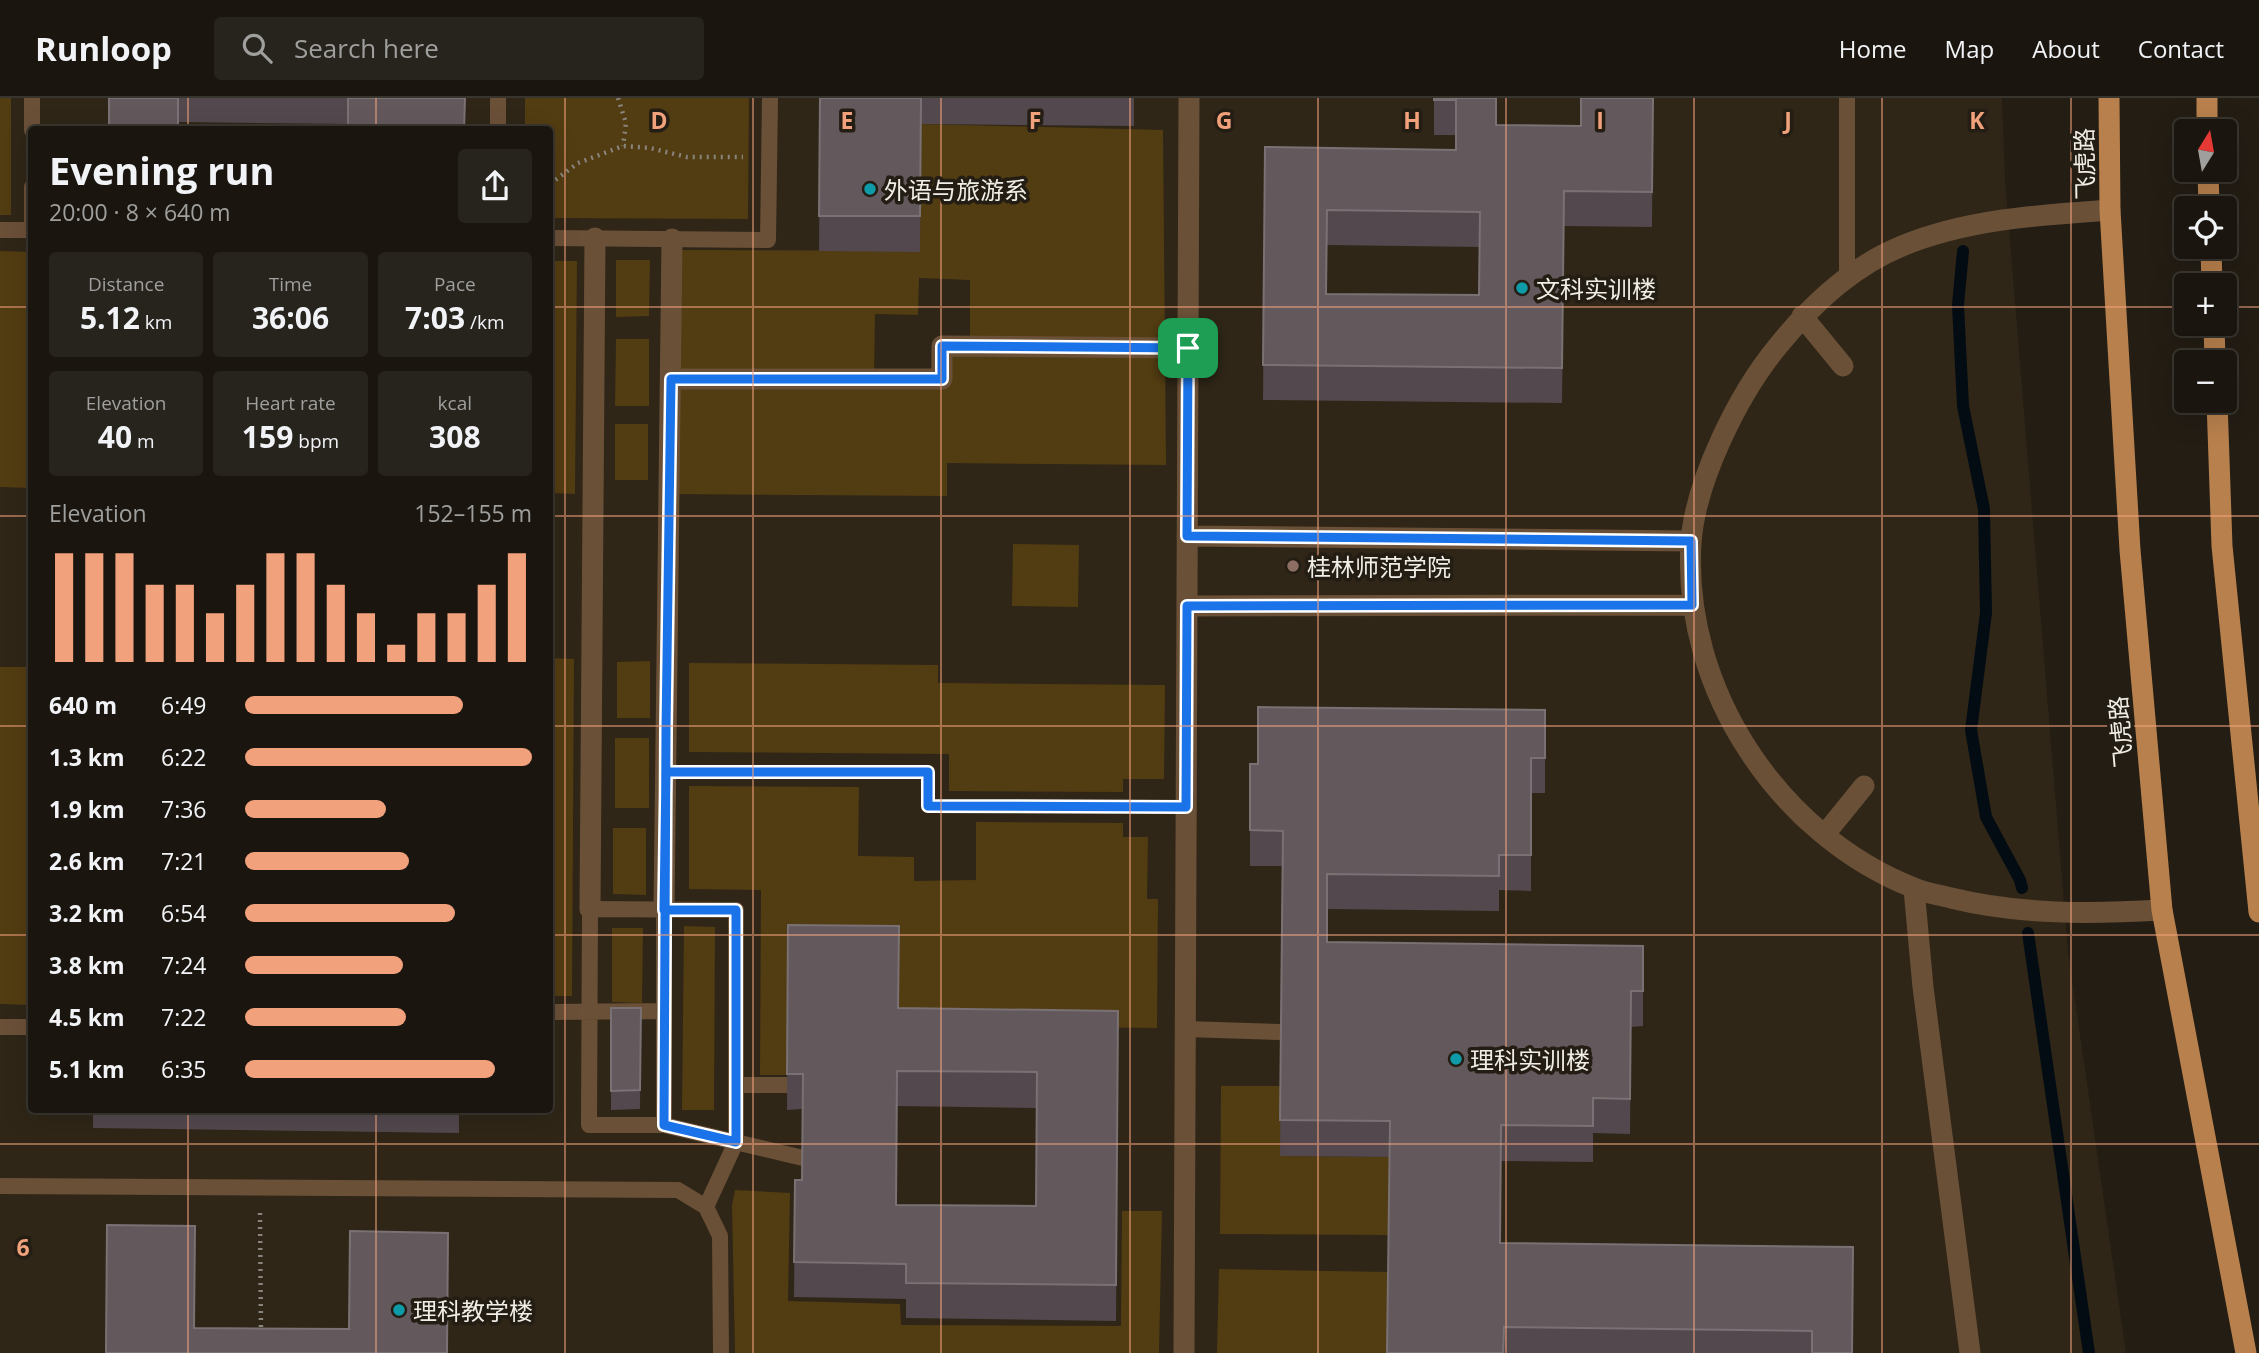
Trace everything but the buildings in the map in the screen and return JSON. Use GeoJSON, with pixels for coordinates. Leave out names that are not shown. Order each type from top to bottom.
{"type":"FeatureCollection","features":[{"type":"Feature","properties":{"kind":"main road","name":"飞虎路"},"geometry":{"type":"LineString","coordinates":[[2109,98],[2110,210],[2130,550],[2162,910],[2246,1353]]}},
{"type":"Feature","properties":{"kind":"main road"},"geometry":{"type":"LineString","coordinates":[[2207,98],[2207,119]]}},
{"type":"Feature","properties":{"kind":"main road"},"geometry":{"type":"LineString","coordinates":[[2217,413],[2222,547],[2259,912]]}},
{"type":"Feature","properties":{"kind":"street"},"geometry":{"type":"LineString","coordinates":[[1184,1353],[1189,98]]}},
{"type":"Feature","properties":{"kind":"street"},"geometry":{"type":"LineString","coordinates":[[2110,210],[2037,215],[1967,226],[1901,247],[1847,277],[1802,316],[1759,369],[1728,425],[1704,483],[1691,541],[1692,605],[1707,664],[1735,731],[1783,799],[1847,853],[1914,889],[1997,909],[2087,914],[2162,910]]}},
{"type":"Feature","properties":{"kind":"street"},"geometry":{"type":"LineString","coordinates":[[590,909],[595,238]]}},
{"type":"Feature","properties":{"kind":"street"},"geometry":{"type":"LineString","coordinates":[[664,910],[672,239]]}},
{"type":"Feature","properties":{"kind":"street"},"geometry":{"type":"LineString","coordinates":[[1802,316],[1843,366]]}},
{"type":"Feature","properties":{"kind":"street"},"geometry":{"type":"LineString","coordinates":[[671,379],[942,379],[942,346],[1188,348]]}},
{"type":"Feature","properties":{"kind":"street"},"geometry":{"type":"LineString","coordinates":[[1187,536],[1691,541]]}},
{"type":"Feature","properties":{"kind":"street"},"geometry":{"type":"LineString","coordinates":[[1187,606],[1692,605]]}},
{"type":"Feature","properties":{"kind":"street"},"geometry":{"type":"LineString","coordinates":[[1825,834],[1864,786]]}},
{"type":"Feature","properties":{"kind":"street"},"geometry":{"type":"LineString","coordinates":[[1914,889],[1923,987],[1969,1353]]}},
{"type":"Feature","properties":{"kind":"lane"},"geometry":{"type":"LineString","coordinates":[[32,98],[32,126]]}},
{"type":"Feature","properties":{"kind":"lane"},"geometry":{"type":"LineString","coordinates":[[498,98],[498,126]]}},
{"type":"Feature","properties":{"kind":"lane"},"geometry":{"type":"LineString","coordinates":[[553,238],[768,240],[770,98]]}},
{"type":"Feature","properties":{"kind":"lane"},"geometry":{"type":"LineString","coordinates":[[1847,98],[1847,277]]}},
{"type":"Feature","properties":{"kind":"lane"},"geometry":{"type":"LineString","coordinates":[[0,230],[28,229]]}},
{"type":"Feature","properties":{"kind":"lane"},"geometry":{"type":"LineString","coordinates":[[706,1206],[736,1142],[736,910],[590,909],[589,1125],[664,1125],[736,1142],[803,1158]]}},
{"type":"Feature","properties":{"kind":"lane"},"geometry":{"type":"LineString","coordinates":[[664,910],[664,1125]]}},
{"type":"Feature","properties":{"kind":"lane"},"geometry":{"type":"LineString","coordinates":[[553,1012],[664,1012]]}},
{"type":"Feature","properties":{"kind":"lane"},"geometry":{"type":"LineString","coordinates":[[0,1027],[28,1027]]}},
{"type":"Feature","properties":{"kind":"lane"},"geometry":{"type":"LineString","coordinates":[[1185,1029],[1282,1032]]}},
{"type":"Feature","properties":{"kind":"lane"},"geometry":{"type":"LineString","coordinates":[[736,1085],[787,1085]]}},
{"type":"Feature","properties":{"kind":"lane"},"geometry":{"type":"LineString","coordinates":[[0,1186],[678,1190],[706,1206],[720,1236],[721,1353]]}},
{"type":"Feature","properties":{"kind":"path"},"geometry":{"type":"LineString","coordinates":[[618,98],[626,123],[623,146]]}},
{"type":"Feature","properties":{"kind":"path"},"geometry":{"type":"LineString","coordinates":[[553,182],[578,163],[623,146],[650,148],[687,157],[720,155],[769,161]]}},
{"type":"Feature","properties":{"kind":"path"},"geometry":{"type":"LineString","coordinates":[[666,772],[928,772],[928,806],[1186,807]]}},
{"type":"Feature","properties":{"kind":"path"},"geometry":{"type":"LineString","coordinates":[[260,1188],[261,1339]]}},
{"type":"Feature","properties":{"kind":"shaded area","name":"桂林师范学院"},"geometry":{"type":"Polygon","coordinates":[[[0,98],[2002,98],[2005,180],[2068,952],[2126,1353],[0,1353],[0,98]]]}},
{"type":"Feature","properties":{"kind":"shaded area"},"geometry":{"type":"Polygon","coordinates":[[[0,98],[11,98],[11,215],[0,215],[0,98]]]}},
{"type":"Feature","properties":{"kind":"shaded area"},"geometry":{"type":"Polygon","coordinates":[[[525,98],[749,98],[748,219],[553,218],[553,126],[525,126],[525,98]]]}},
{"type":"Feature","properties":{"kind":"shaded area"},"geometry":{"type":"Polygon","coordinates":[[[921,124],[1163,130],[1166,465],[947,463],[947,496],[669,494],[673,250],[919,251],[921,124]],[[919,278],[918,315],[875,314],[874,379],[942,379],[942,346],[970,341],[970,280],[919,278]]]}},
{"type":"Feature","properties":{"kind":"shaded area"},"geometry":{"type":"Polygon","coordinates":[[[0,251],[28,252],[28,488],[0,487],[0,251]]]}},
{"type":"Feature","properties":{"kind":"shaded area"},"geometry":{"type":"Polygon","coordinates":[[[616,260],[650,260],[649,316],[616,317],[616,260]]]}},
{"type":"Feature","properties":{"kind":"shaded area"},"geometry":{"type":"Polygon","coordinates":[[[553,261],[577,261],[575,494],[553,493],[553,261]]]}},
{"type":"Feature","properties":{"kind":"shaded area"},"geometry":{"type":"Polygon","coordinates":[[[616,339],[649,339],[649,406],[615,406],[616,339]]]}},
{"type":"Feature","properties":{"kind":"shaded area"},"geometry":{"type":"Polygon","coordinates":[[[615,424],[648,424],[648,480],[615,480],[615,424]]]}},
{"type":"Feature","properties":{"kind":"shaded area"},"geometry":{"type":"Polygon","coordinates":[[[1013,544],[1079,545],[1078,607],[1012,606],[1013,544]]]}},
{"type":"Feature","properties":{"kind":"shaded area"},"geometry":{"type":"Polygon","coordinates":[[[553,658],[574,659],[572,996],[553,996],[553,658]]]}},
{"type":"Feature","properties":{"kind":"shaded area"},"geometry":{"type":"Polygon","coordinates":[[[650,661],[650,718],[617,718],[617,662],[650,661]]]}},
{"type":"Feature","properties":{"kind":"shaded area"},"geometry":{"type":"Polygon","coordinates":[[[689,663],[938,665],[938,683],[1165,685],[1164,779],[1123,779],[1123,792],[949,791],[949,754],[689,752],[689,663]]]}},
{"type":"Feature","properties":{"kind":"shaded area"},"geometry":{"type":"Polygon","coordinates":[[[0,667],[28,667],[28,1005],[0,1004],[0,667]]]}},
{"type":"Feature","properties":{"kind":"shaded area"},"geometry":{"type":"Polygon","coordinates":[[[615,738],[649,738],[649,808],[615,808],[615,738]]]}},
{"type":"Feature","properties":{"kind":"shaded area"},"geometry":{"type":"Polygon","coordinates":[[[689,786],[859,787],[858,856],[914,857],[914,881],[976,880],[976,822],[1123,823],[1123,837],[1148,837],[1147,899],[1158,899],[1157,1028],[898,1025],[899,961],[788,961],[787,1075],[760,1075],[761,890],[689,889],[689,786]]]}},
{"type":"Feature","properties":{"kind":"shaded area"},"geometry":{"type":"Polygon","coordinates":[[[613,828],[646,828],[646,895],[613,894],[613,828]]]}},
{"type":"Feature","properties":{"kind":"shaded area"},"geometry":{"type":"Polygon","coordinates":[[[684,926],[715,927],[714,1110],[682,1110],[684,926]]]}},
{"type":"Feature","properties":{"kind":"shaded area"},"geometry":{"type":"Polygon","coordinates":[[[612,928],[643,928],[642,1003],[612,1002],[612,928]]]}},
{"type":"Feature","properties":{"kind":"shaded area"},"geometry":{"type":"Polygon","coordinates":[[[1221,1086],[1281,1086],[1281,1156],[1390,1157],[1388,1235],[1220,1234],[1221,1086]]]}},
{"type":"Feature","properties":{"kind":"shaded area"},"geometry":{"type":"Polygon","coordinates":[[[735,1190],[790,1193],[788,1301],[900,1304],[901,1325],[1121,1326],[1122,1211],[1162,1211],[1159,1353],[735,1353],[732,1205],[735,1190]]]}},
{"type":"Feature","properties":{"kind":"shaded area"},"geometry":{"type":"Polygon","coordinates":[[[1219,1269],[1388,1272],[1387,1353],[1217,1353],[1219,1269]]]}},
{"type":"Feature","properties":{"kind":"waterway"},"geometry":{"type":"LineString","coordinates":[[1963,251],[1958,305],[1963,406],[1984,509],[1986,613],[1971,730],[1986,817],[2022,888]]}},
{"type":"Feature","properties":{"kind":"waterway"},"geometry":{"type":"LineString","coordinates":[[2028,933],[2089,1353]]}},
{"type":"Feature","properties":{"kind":"place","name":"外语与旅游系"},"geometry":{"type":"Point","coordinates":[870,189]}},
{"type":"Feature","properties":{"kind":"place","name":"文科实训楼"},"geometry":{"type":"Point","coordinates":[1522,288]}},
{"type":"Feature","properties":{"kind":"place","name":"桂林师范学院"},"geometry":{"type":"Point","coordinates":[1293,566]}},
{"type":"Feature","properties":{"kind":"place","name":"理科实训楼"},"geometry":{"type":"Point","coordinates":[1456,1059]}},
{"type":"Feature","properties":{"kind":"place","name":"理科教学楼"},"geometry":{"type":"Point","coordinates":[399,1310]}},
{"type":"Feature","properties":{"kind":"route"},"geometry":{"type":"LineString","coordinates":[[1188,348],[942,346],[942,379],[671,379],[666,729],[666,772],[664,910],[664,1125],[736,1142],[736,910],[664,910],[665,819],[666,772],[928,772],[928,806],[1186,807],[1187,606],[1692,605],[1691,541],[1187,536],[1188,348]]}}]}
